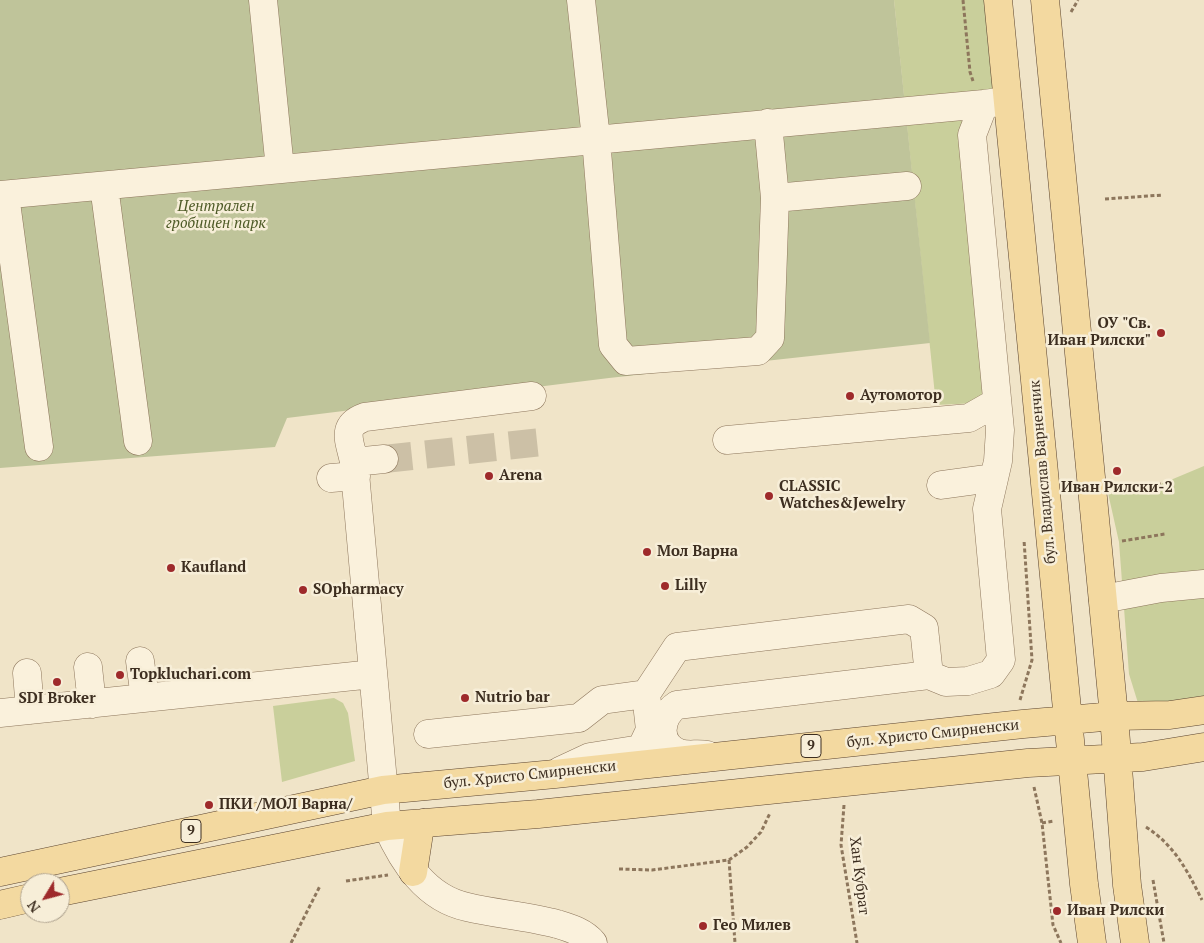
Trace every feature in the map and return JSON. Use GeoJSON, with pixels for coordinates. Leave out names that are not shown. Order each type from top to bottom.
{"type":"FeatureCollection","features":[{"type":"Feature","properties":{"kind":"main road","name":"бул. Владислав Варненчик"},"geometry":{"type":"LineString","coordinates":[[998,0],[996,102],[1068,721],[1086,905],[1092,943]]}},
{"type":"Feature","properties":{"kind":"main road"},"geometry":{"type":"LineString","coordinates":[[1045,0],[1114,716],[1127,885],[1135,943]]}},
{"type":"Feature","properties":{"kind":"main road","name":"9"},"geometry":{"type":"LineString","coordinates":[[1068,721],[1114,716],[1170,715],[1204,710]]}},
{"type":"Feature","properties":{"kind":"main road","name":"бул. Христо Смирненски"},"geometry":{"type":"LineString","coordinates":[[0,872],[383,790],[555,774],[1023,724],[1068,721]]}},
{"type":"Feature","properties":{"kind":"main road","name":"9"},"geometry":{"type":"LineString","coordinates":[[70,890],[387,826],[538,814],[1028,763],[1143,757],[1204,747]]}},
{"type":"Feature","properties":{"kind":"main road"},"geometry":{"type":"LineString","coordinates":[[413,872],[418,832],[424,823]]}},
{"type":"Feature","properties":{"kind":"main road"},"geometry":{"type":"LineString","coordinates":[[0,904],[20,900]]}},
{"type":"Feature","properties":{"kind":"street"},"geometry":{"type":"LineString","coordinates":[[263,0],[280,169]]}},
{"type":"Feature","properties":{"kind":"street"},"geometry":{"type":"LineString","coordinates":[[581,0],[596,139],[613,345],[626,361],[758,351],[770,338],[775,198],[768,123]]}},
{"type":"Feature","properties":{"kind":"street"},"geometry":{"type":"LineString","coordinates":[[39,447],[2,195],[996,102]]}},
{"type":"Feature","properties":{"kind":"street"},"geometry":{"type":"LineString","coordinates":[[716,756],[680,753],[668,744],[664,738],[662,724],[670,710],[677,705],[929,674],[946,682],[968,681],[991,674],[1001,660],[987,510],[1000,430],[972,135],[996,102]]}},
{"type":"Feature","properties":{"kind":"street"},"geometry":{"type":"LineString","coordinates":[[104,186],[138,441]]}},
{"type":"Feature","properties":{"kind":"street"},"geometry":{"type":"LineString","coordinates":[[775,198],[907,186]]}},
{"type":"Feature","properties":{"kind":"street"},"geometry":{"type":"LineString","coordinates":[[532,396],[354,421],[349,428],[348,434],[347,472],[374,674],[387,826],[394,842],[413,872],[425,886],[439,896],[465,907],[545,921],[577,930],[593,943]]}},
{"type":"Feature","properties":{"kind":"street"},"geometry":{"type":"LineString","coordinates":[[728,440],[970,418],[998,402]]}},
{"type":"Feature","properties":{"kind":"street"},"geometry":{"type":"LineString","coordinates":[[970,418],[1000,430]]}},
{"type":"Feature","properties":{"kind":"street"},"geometry":{"type":"LineString","coordinates":[[347,472],[384,459]]}},
{"type":"Feature","properties":{"kind":"street"},"geometry":{"type":"LineString","coordinates":[[940,485],[992,470]]}},
{"type":"Feature","properties":{"kind":"street"},"geometry":{"type":"LineString","coordinates":[[1103,599],[1161,588],[1204,584]]}},
{"type":"Feature","properties":{"kind":"street"},"geometry":{"type":"LineString","coordinates":[[555,774],[590,757],[641,749],[650,730],[646,694],[677,647],[909,619],[924,628],[929,674]]}},
{"type":"Feature","properties":{"kind":"street"},"geometry":{"type":"LineString","coordinates":[[140,661],[145,698]]}},
{"type":"Feature","properties":{"kind":"street"},"geometry":{"type":"LineString","coordinates":[[88,667],[92,704]]}},
{"type":"Feature","properties":{"kind":"street"},"geometry":{"type":"LineString","coordinates":[[27,673],[30,710]]}},
{"type":"Feature","properties":{"kind":"street"},"geometry":{"type":"LineString","coordinates":[[0,713],[374,674]]}},
{"type":"Feature","properties":{"kind":"street"},"geometry":{"type":"LineString","coordinates":[[428,734],[579,718],[602,700],[646,694]]}},
{"type":"Feature","properties":{"kind":"path"},"geometry":{"type":"LineString","coordinates":[[1105,200],[1163,195]]}},
{"type":"Feature","properties":{"kind":"path"},"geometry":{"type":"LineString","coordinates":[[1108,493],[1161,484]]}},
{"type":"Feature","properties":{"kind":"path"},"geometry":{"type":"LineString","coordinates":[[1119,542],[1165,534]]}},
{"type":"Feature","properties":{"kind":"path"},"geometry":{"type":"LineString","coordinates":[[1028,763],[1042,823],[1053,925],[1061,943]]}},
{"type":"Feature","properties":{"kind":"path","name":"Хан Кубрат"},"geometry":{"type":"LineString","coordinates":[[841,782],[844,803],[842,845],[858,943]]}},
{"type":"Feature","properties":{"kind":"path"},"geometry":{"type":"LineString","coordinates":[[619,869],[652,870],[729,860],[747,847],[761,832],[771,809]]}},
{"type":"Feature","properties":{"kind":"path"},"geometry":{"type":"LineString","coordinates":[[1122,814],[1148,828],[1172,848],[1202,900]]}},
{"type":"Feature","properties":{"kind":"path"},"geometry":{"type":"LineString","coordinates":[[729,860],[735,943]]}},
{"type":"Feature","properties":{"kind":"path"},"geometry":{"type":"LineString","coordinates":[[346,881],[413,872]]}},
{"type":"Feature","properties":{"kind":"path"},"geometry":{"type":"LineString","coordinates":[[291,943],[320,886]]}},
{"type":"Feature","properties":{"kind":"green space","name":"Централен гробищен парк"},"geometry":{"type":"Polygon","coordinates":[[[0,0],[894,0],[930,343],[609,378],[287,418],[275,447],[0,468],[0,0]]]}},
{"type":"Feature","properties":{"kind":"green space"},"geometry":{"type":"Polygon","coordinates":[[[894,0],[989,0],[999,102],[984,104],[997,402],[936,405],[894,0]]]}},
{"type":"Feature","properties":{"kind":"green space"},"geometry":{"type":"Polygon","coordinates":[[[1204,466],[1204,710],[1142,716],[1129,674],[1119,542],[1108,493],[1161,484],[1204,466]]]}},
{"type":"Feature","properties":{"kind":"green space"},"geometry":{"type":"Polygon","coordinates":[[[334,698],[343,703],[348,713],[355,761],[282,782],[273,706],[334,698]]]}},
{"type":"Feature","properties":{"kind":"tunnel"},"geometry":{"type":"LineString","coordinates":[[384,459],[542,442]]}},
{"type":"Feature","properties":{"kind":"place","name":"ОУ \"Св. Иван Рилски\""},"geometry":{"type":"Point","coordinates":[1161,333]}},
{"type":"Feature","properties":{"kind":"place","name":"Аутомотор"},"geometry":{"type":"Point","coordinates":[850,396]}},
{"type":"Feature","properties":{"kind":"place","name":"Иван Рилски-2"},"geometry":{"type":"Point","coordinates":[1117,471]}},
{"type":"Feature","properties":{"kind":"place","name":"Arena"},"geometry":{"type":"Point","coordinates":[489,476]}},
{"type":"Feature","properties":{"kind":"place","name":"CLASSIC Watches&Jewelry"},"geometry":{"type":"Point","coordinates":[769,496]}},
{"type":"Feature","properties":{"kind":"place","name":"Мол Варна"},"geometry":{"type":"Point","coordinates":[647,552]}},
{"type":"Feature","properties":{"kind":"place","name":"Kaufland"},"geometry":{"type":"Point","coordinates":[171,568]}},
{"type":"Feature","properties":{"kind":"place","name":"Lilly"},"geometry":{"type":"Point","coordinates":[665,586]}},
{"type":"Feature","properties":{"kind":"place","name":"SOpharmacy"},"geometry":{"type":"Point","coordinates":[303,590]}},
{"type":"Feature","properties":{"kind":"place","name":"Topkluchari.com"},"geometry":{"type":"Point","coordinates":[120,675]}},
{"type":"Feature","properties":{"kind":"place","name":"SDI Broker"},"geometry":{"type":"Point","coordinates":[57,682]}},
{"type":"Feature","properties":{"kind":"place","name":"Nutrio bar"},"geometry":{"type":"Point","coordinates":[465,698]}},
{"type":"Feature","properties":{"kind":"place","name":"ПКИ /МОЛ Варна/"},"geometry":{"type":"Point","coordinates":[209,805]}},
{"type":"Feature","properties":{"kind":"place","name":"Иван Рилски"},"geometry":{"type":"Point","coordinates":[1057,911]}},
{"type":"Feature","properties":{"kind":"place","name":"Гео Милев"},"geometry":{"type":"Point","coordinates":[703,926]}}]}
